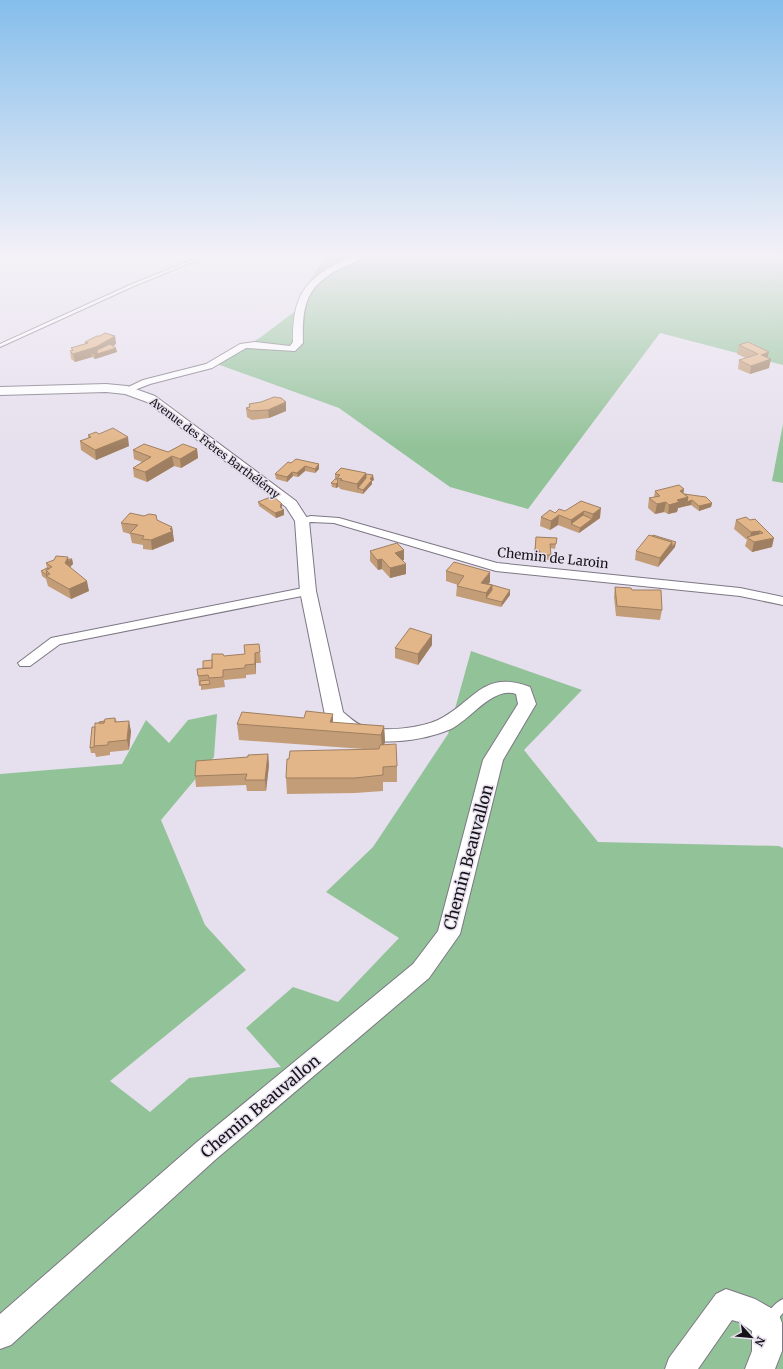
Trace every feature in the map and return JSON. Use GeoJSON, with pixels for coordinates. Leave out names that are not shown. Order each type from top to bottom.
{"type":"FeatureCollection","features":[{"type":"Feature","properties":{"kind":"street"},"geometry":{"type":"LineString","coordinates":[[126,390],[151,380],[210,366],[235,349],[249,345],[279,350],[292,349],[298,343],[299,320]]}},
{"type":"Feature","properties":{"kind":"street","name":"Avenue des Frères Barthélémy"},"geometry":{"type":"LineString","coordinates":[[0,391],[79,388],[126,390],[151,399],[291,504],[302,521]]}},
{"type":"Feature","properties":{"kind":"street","name":"Chemin de Laroin"},"geometry":{"type":"LineString","coordinates":[[302,521],[311,519],[335,520],[496,567],[740,592],[783,601]]}},
{"type":"Feature","properties":{"kind":"street","name":"Chemin Beauvallon"},"geometry":{"type":"LineString","coordinates":[[0,1334],[206,1151],[421,971],[449,934],[493,760],[527,704],[524,691],[517,687],[504,685],[493,690],[446,723],[423,731],[380,734],[362,733],[334,715],[308,591],[302,521]]}},
{"type":"Feature","properties":{"kind":"street"},"geometry":{"type":"LineString","coordinates":[[25,663],[56,641],[308,591]]}},
{"type":"Feature","properties":{"kind":"street"},"geometry":{"type":"LineString","coordinates":[[680,1369],[726,1304],[775,1314],[767,1351],[760,1369]]}},
{"type":"Feature","properties":{"kind":"lane"},"geometry":{"type":"LineString","coordinates":[[0,346],[57,320]]}},
{"type":"Feature","properties":{"kind":"green space"},"geometry":{"type":"Polygon","coordinates":[[[284,320],[783,320],[783,365],[660,333],[528,509],[450,487],[339,408],[217,364],[261,337],[284,320]]]}},
{"type":"Feature","properties":{"kind":"green space"},"geometry":{"type":"Polygon","coordinates":[[[783,424],[783,483],[772,481],[783,424]]]}},
{"type":"Feature","properties":{"kind":"green space"},"geometry":{"type":"Polygon","coordinates":[[[471,651],[582,690],[524,750],[598,842],[779,846],[783,848],[783,1369],[0,1369],[0,774],[122,764],[146,720],[169,743],[188,720],[217,714],[214,757],[161,820],[205,925],[246,970],[110,1081],[150,1112],[189,1078],[281,1067],[246,1028],[293,987],[338,1002],[399,938],[326,892],[373,847],[448,734],[471,651]]]}},
{"type":"Feature","properties":{"kind":"building"},"geometry":{"type":"Polygon","coordinates":[[[105,333],[115,336],[96,347],[73,354],[70,351],[73,350],[71,348],[88,343],[85,342],[105,333]]]}},
{"type":"Feature","properties":{"kind":"building"},"geometry":{"type":"Polygon","coordinates":[[[748,342],[769,352],[761,355],[771,359],[751,366],[739,360],[758,354],[739,345],[748,342]]]}},
{"type":"Feature","properties":{"kind":"building"},"geometry":{"type":"Polygon","coordinates":[[[110,344],[116,348],[97,354],[97,350],[110,344]]]}},
{"type":"Feature","properties":{"kind":"building"},"geometry":{"type":"Polygon","coordinates":[[[274,397],[281,398],[286,402],[268,410],[251,411],[246,408],[250,407],[249,404],[261,402],[274,397]]]}},
{"type":"Feature","properties":{"kind":"building"},"geometry":{"type":"Polygon","coordinates":[[[113,428],[128,437],[95,450],[80,441],[91,437],[88,435],[96,432],[99,434],[113,428]]]}},
{"type":"Feature","properties":{"kind":"building"},"geometry":{"type":"Polygon","coordinates":[[[144,444],[168,452],[183,444],[197,449],[180,459],[172,456],[145,472],[133,468],[151,457],[133,450],[144,444]]]}},
{"type":"Feature","properties":{"kind":"building"},"geometry":{"type":"Polygon","coordinates":[[[296,459],[319,464],[315,469],[305,466],[297,473],[292,472],[287,477],[275,474],[288,462],[291,463],[296,459]]]}},
{"type":"Feature","properties":{"kind":"building"},"geometry":{"type":"Polygon","coordinates":[[[341,468],[366,473],[357,484],[337,478],[340,475],[335,474],[341,468]]]}},
{"type":"Feature","properties":{"kind":"building"},"geometry":{"type":"Polygon","coordinates":[[[366,474],[373,475],[370,479],[372,480],[363,490],[358,488],[366,478],[366,474]]]}},
{"type":"Feature","properties":{"kind":"building"},"geometry":{"type":"Polygon","coordinates":[[[337,479],[338,482],[336,484],[331,483],[337,479]]]}},
{"type":"Feature","properties":{"kind":"building"},"geometry":{"type":"Polygon","coordinates":[[[679,485],[684,489],[680,491],[688,497],[677,500],[679,502],[669,505],[666,502],[657,504],[649,498],[660,496],[655,491],[679,485]]]}},
{"type":"Feature","properties":{"kind":"building"},"geometry":{"type":"Polygon","coordinates":[[[684,494],[706,497],[712,503],[699,506],[692,500],[687,502],[688,497],[684,494]]]}},
{"type":"Feature","properties":{"kind":"building"},"geometry":{"type":"Polygon","coordinates":[[[273,496],[282,504],[280,507],[284,510],[275,513],[258,502],[273,496]]]}},
{"type":"Feature","properties":{"kind":"building"},"geometry":{"type":"Polygon","coordinates":[[[581,501],[601,508],[593,514],[584,511],[571,520],[559,515],[551,521],[541,517],[550,510],[555,513],[559,509],[565,511],[581,501]]]}},
{"type":"Feature","properties":{"kind":"building"},"geometry":{"type":"Polygon","coordinates":[[[130,513],[144,516],[149,514],[156,515],[157,520],[172,527],[170,529],[173,531],[151,540],[142,539],[144,536],[130,533],[138,525],[121,523],[130,513]]]}},
{"type":"Feature","properties":{"kind":"building"},"geometry":{"type":"Polygon","coordinates":[[[583,515],[592,519],[580,528],[571,524],[583,515]]]}},
{"type":"Feature","properties":{"kind":"building"},"geometry":{"type":"Polygon","coordinates":[[[746,517],[750,520],[755,519],[774,538],[754,542],[747,537],[763,533],[760,531],[751,532],[736,520],[746,517]]]}},
{"type":"Feature","properties":{"kind":"building"},"geometry":{"type":"Polygon","coordinates":[[[649,535],[672,542],[660,558],[636,551],[649,535]]]}},
{"type":"Feature","properties":{"kind":"building"},"geometry":{"type":"Polygon","coordinates":[[[653,535],[676,542],[672,547],[672,542],[652,536],[653,535]]]}},
{"type":"Feature","properties":{"kind":"building"},"geometry":{"type":"Polygon","coordinates":[[[536,537],[557,538],[556,544],[550,544],[551,555],[539,555],[540,551],[535,551],[536,537]]]}},
{"type":"Feature","properties":{"kind":"building"},"geometry":{"type":"Polygon","coordinates":[[[397,543],[404,550],[395,553],[406,564],[390,568],[382,559],[377,560],[370,551],[397,543]]]}},
{"type":"Feature","properties":{"kind":"building"},"geometry":{"type":"Polygon","coordinates":[[[56,556],[68,557],[65,563],[87,581],[69,589],[46,576],[50,574],[46,570],[52,567],[46,563],[54,560],[56,556]]]}},
{"type":"Feature","properties":{"kind":"building"},"geometry":{"type":"Polygon","coordinates":[[[454,562],[490,572],[481,583],[492,585],[486,593],[457,586],[464,576],[446,571],[454,562]]]}},
{"type":"Feature","properties":{"kind":"building"},"geometry":{"type":"Polygon","coordinates":[[[47,568],[49,569],[46,570],[47,575],[41,571],[47,568]]]}},
{"type":"Feature","properties":{"kind":"building"},"geometry":{"type":"Polygon","coordinates":[[[485,583],[510,590],[502,602],[486,598],[492,590],[492,585],[485,583]]]}},
{"type":"Feature","properties":{"kind":"building"},"geometry":{"type":"Polygon","coordinates":[[[615,587],[631,588],[632,590],[661,590],[662,610],[617,606],[615,587]]]}},
{"type":"Feature","properties":{"kind":"building"},"geometry":{"type":"Polygon","coordinates":[[[410,628],[432,635],[418,654],[395,648],[410,628]]]}},
{"type":"Feature","properties":{"kind":"building"},"geometry":{"type":"Polygon","coordinates":[[[259,644],[260,652],[255,653],[255,664],[245,665],[245,668],[223,670],[223,677],[209,678],[208,675],[198,676],[197,669],[212,668],[212,654],[223,654],[224,656],[245,654],[244,645],[259,644]]]}},
{"type":"Feature","properties":{"kind":"building"},"geometry":{"type":"Polygon","coordinates":[[[212,660],[212,668],[203,668],[203,661],[212,660]]]}},
{"type":"Feature","properties":{"kind":"building"},"geometry":{"type":"Polygon","coordinates":[[[209,680],[210,684],[200,685],[200,681],[209,680]]]}},
{"type":"Feature","properties":{"kind":"building"},"geometry":{"type":"Polygon","coordinates":[[[306,711],[333,714],[330,722],[384,726],[381,735],[237,724],[242,712],[304,718],[306,711]]]}},
{"type":"Feature","properties":{"kind":"building"},"geometry":{"type":"Polygon","coordinates":[[[115,718],[115,722],[129,721],[127,740],[108,742],[108,745],[94,746],[95,723],[104,723],[105,719],[115,718]]]}},
{"type":"Feature","properties":{"kind":"building"},"geometry":{"type":"Polygon","coordinates":[[[92,727],[95,727],[94,747],[90,748],[92,727]]]}},
{"type":"Feature","properties":{"kind":"building"},"geometry":{"type":"Polygon","coordinates":[[[396,744],[397,766],[383,767],[383,775],[355,778],[286,778],[287,759],[289,759],[290,751],[379,749],[380,745],[396,744]]]}},
{"type":"Feature","properties":{"kind":"building"},"geometry":{"type":"Polygon","coordinates":[[[268,754],[265,780],[245,780],[247,774],[195,776],[196,761],[268,754]]]}}]}
